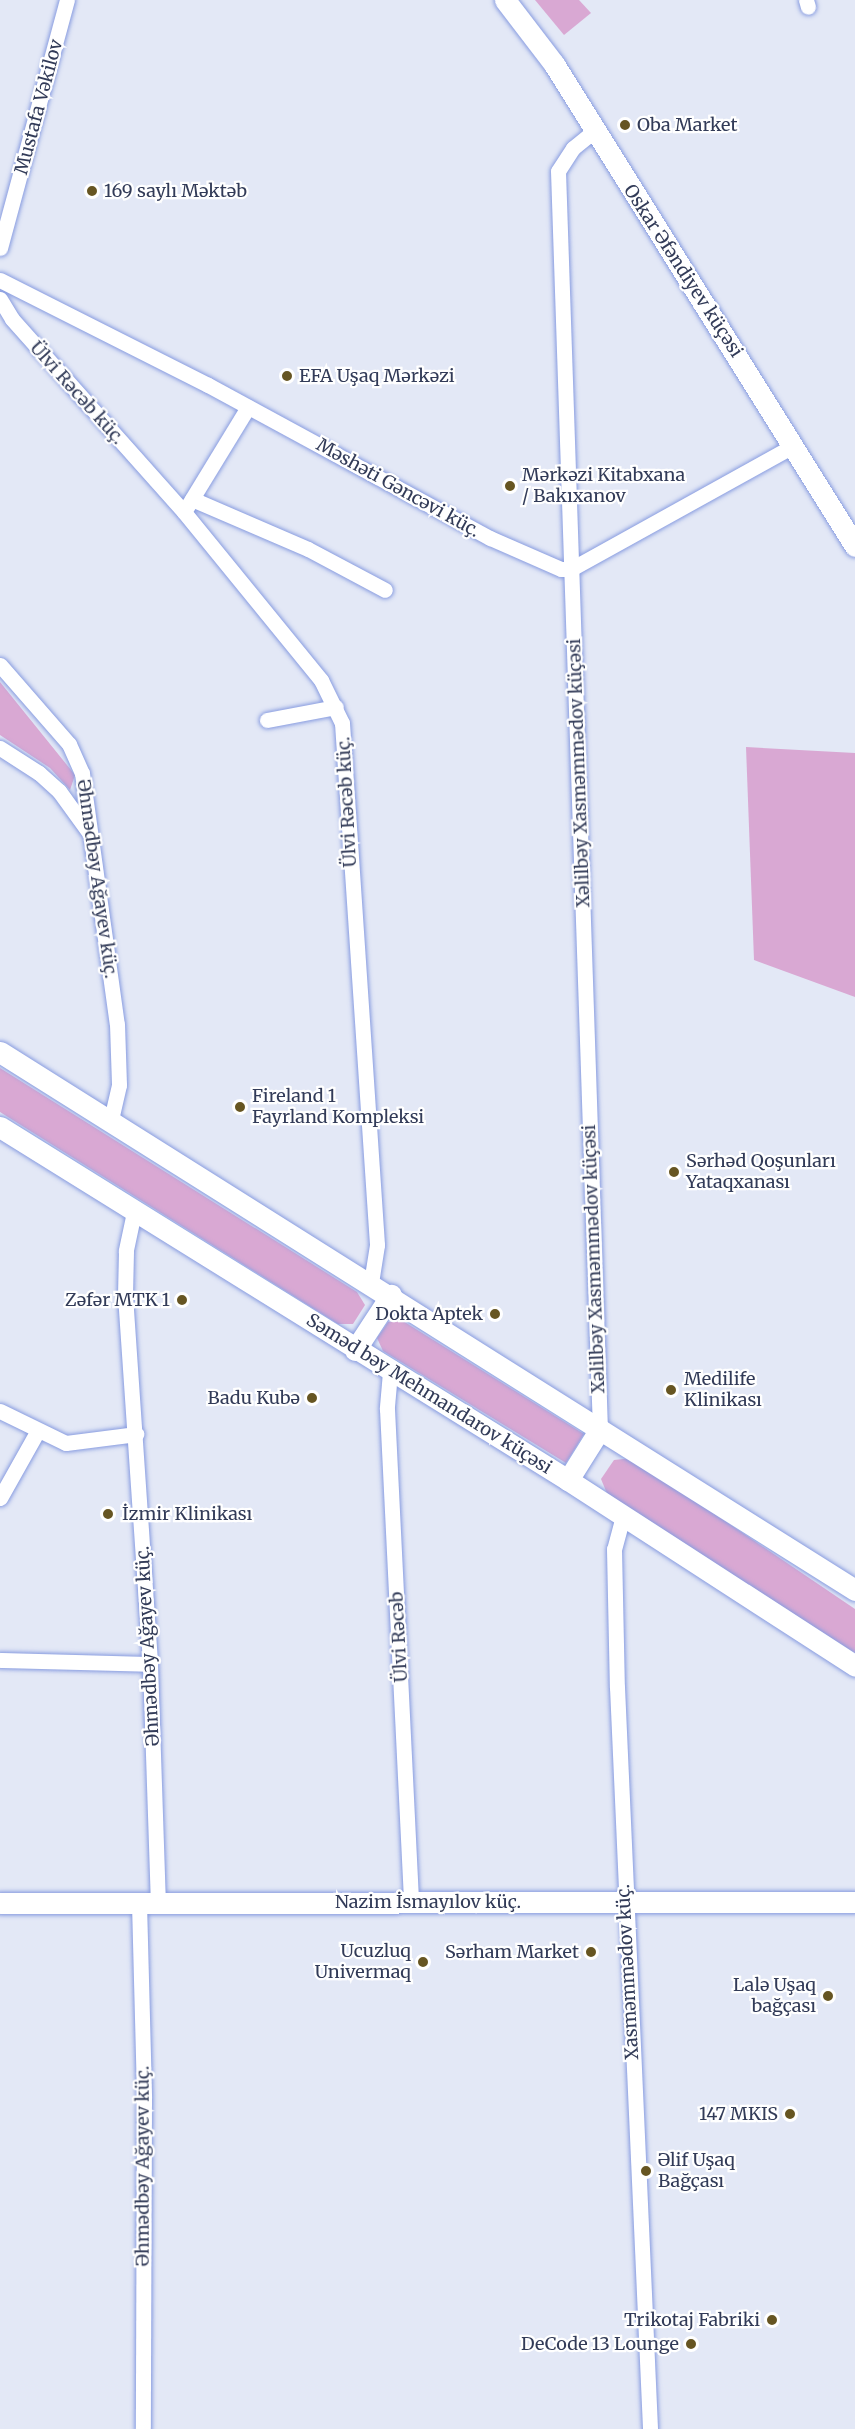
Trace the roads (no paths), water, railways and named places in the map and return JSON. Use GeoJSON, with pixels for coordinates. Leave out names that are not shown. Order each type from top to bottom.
{"type":"FeatureCollection","features":[{"type":"Feature","properties":{"kind":"main road","name":"Oskar Əfəndiyev küçəsi"},"geometry":{"type":"LineString","coordinates":[[505,0],[554,64],[594,131],[795,445],[855,546]]}},
{"type":"Feature","properties":{"kind":"main road"},"geometry":{"type":"LineString","coordinates":[[0,1052],[392,1295],[855,1590]]}},
{"type":"Feature","properties":{"kind":"main road","name":"Səməd bəy Mehmandarov küçəsi"},"geometry":{"type":"LineString","coordinates":[[0,1126],[390,1372],[568,1480],[855,1666]]}},
{"type":"Feature","properties":{"kind":"main road"},"geometry":{"type":"LineString","coordinates":[[355,1350],[392,1295]]}},
{"type":"Feature","properties":{"kind":"main road"},"geometry":{"type":"LineString","coordinates":[[568,1480],[600,1429]]}},
{"type":"Feature","properties":{"kind":"main road","name":"Nazim İsmayılov küç."},"geometry":{"type":"LineString","coordinates":[[0,1903],[855,1902]]}},
{"type":"Feature","properties":{"kind":"street","name":"Mustafa Vəkilov"},"geometry":{"type":"LineString","coordinates":[[0,248],[67,0]]}},
{"type":"Feature","properties":{"kind":"street","name":"Xəlilbəy Xasməmmədov küçəsi"},"geometry":{"type":"LineString","coordinates":[[594,131],[573,148],[558,171],[600,1429]]}},
{"type":"Feature","properties":{"kind":"street","name":"Məshəti Gəncəvi küç."},"geometry":{"type":"LineString","coordinates":[[0,280],[248,407],[490,538],[547,566],[571,569]]}},
{"type":"Feature","properties":{"kind":"street","name":"Ülvi Rəcəb küç."},"geometry":{"type":"LineString","coordinates":[[0,299],[12,319],[184,512],[321,680],[336,707],[346,748],[352,891],[377,1245],[371,1283]]}},
{"type":"Feature","properties":{"kind":"street"},"geometry":{"type":"LineString","coordinates":[[184,512],[248,407]]}},
{"type":"Feature","properties":{"kind":"street"},"geometry":{"type":"LineString","coordinates":[[571,569],[795,445]]}},
{"type":"Feature","properties":{"kind":"street"},"geometry":{"type":"LineString","coordinates":[[192,499],[308,549],[385,590]]}},
{"type":"Feature","properties":{"kind":"street","name":"Əhmədbəy Ağayev küç."},"geometry":{"type":"LineString","coordinates":[[0,664],[78,759],[94,838],[120,1060],[111,1121]]}},
{"type":"Feature","properties":{"kind":"street"},"geometry":{"type":"LineString","coordinates":[[267,720],[336,707]]}},
{"type":"Feature","properties":{"kind":"street"},"geometry":{"type":"LineString","coordinates":[[0,748],[39,773],[59,791],[94,838]]}},
{"type":"Feature","properties":{"kind":"street","name":"Əhmədbəy Ağayev küç."},"geometry":{"type":"LineString","coordinates":[[134,1212],[126,1251],[125,1295],[150,1664],[144,2098],[143,2429]]}},
{"type":"Feature","properties":{"kind":"street","name":"Ülvi Rəcəb"},"geometry":{"type":"LineString","coordinates":[[390,1372],[387,1408],[411,1902]]}},
{"type":"Feature","properties":{"kind":"street"},"geometry":{"type":"LineString","coordinates":[[0,1411],[58,1441],[77,1444],[136,1434]]}},
{"type":"Feature","properties":{"kind":"street"},"geometry":{"type":"LineString","coordinates":[[0,1498],[37,1432]]}},
{"type":"Feature","properties":{"kind":"street","name":"Xasməmmədov küç."},"geometry":{"type":"LineString","coordinates":[[623,1516],[614,1549],[625,1902],[650,2429]]}},
{"type":"Feature","properties":{"kind":"street"},"geometry":{"type":"LineString","coordinates":[[0,1660],[150,1664]]}},
{"type":"Feature","properties":{"kind":"place","name":"Oba Market"},"geometry":{"type":"Point","coordinates":[625,125]}},
{"type":"Feature","properties":{"kind":"place","name":"169 saylı Məktəb"},"geometry":{"type":"Point","coordinates":[92,191]}},
{"type":"Feature","properties":{"kind":"place","name":"EFA Uşaq Mərkəzi"},"geometry":{"type":"Point","coordinates":[287,376]}},
{"type":"Feature","properties":{"kind":"place","name":"Mərkəzi Kitabxana / Bakıxanov"},"geometry":{"type":"Point","coordinates":[510,486]}},
{"type":"Feature","properties":{"kind":"place","name":"Fireland 1 Fayrland Kompleksi"},"geometry":{"type":"Point","coordinates":[240,1107]}},
{"type":"Feature","properties":{"kind":"place","name":"Sərhəd Qoşunları Yataqxanası"},"geometry":{"type":"Point","coordinates":[674,1172]}},
{"type":"Feature","properties":{"kind":"place","name":"Zəfər MTK 1"},"geometry":{"type":"Point","coordinates":[182,1300]}},
{"type":"Feature","properties":{"kind":"place","name":"Dokta Aptek"},"geometry":{"type":"Point","coordinates":[495,1314]}},
{"type":"Feature","properties":{"kind":"place","name":"Medilife Klinikası"},"geometry":{"type":"Point","coordinates":[671,1390]}},
{"type":"Feature","properties":{"kind":"place","name":"Badu Kubə"},"geometry":{"type":"Point","coordinates":[312,1398]}},
{"type":"Feature","properties":{"kind":"place","name":"İzmir Klinikası"},"geometry":{"type":"Point","coordinates":[108,1514]}},
{"type":"Feature","properties":{"kind":"place","name":"Sərham Market"},"geometry":{"type":"Point","coordinates":[591,1952]}},
{"type":"Feature","properties":{"kind":"place","name":"Ucuzluq Univermaq"},"geometry":{"type":"Point","coordinates":[423,1962]}},
{"type":"Feature","properties":{"kind":"place","name":"Lalə Uşaq bağçası"},"geometry":{"type":"Point","coordinates":[828,1996]}},
{"type":"Feature","properties":{"kind":"place","name":"147 MKIS"},"geometry":{"type":"Point","coordinates":[790,2114]}},
{"type":"Feature","properties":{"kind":"place","name":"Əlif Uşaq Bağçası"},"geometry":{"type":"Point","coordinates":[646,2171]}},
{"type":"Feature","properties":{"kind":"place","name":"Trikotaj Fabriki"},"geometry":{"type":"Point","coordinates":[772,2320]}},
{"type":"Feature","properties":{"kind":"place","name":"DeCode 13 Lounge"},"geometry":{"type":"Point","coordinates":[691,2344]}}]}
